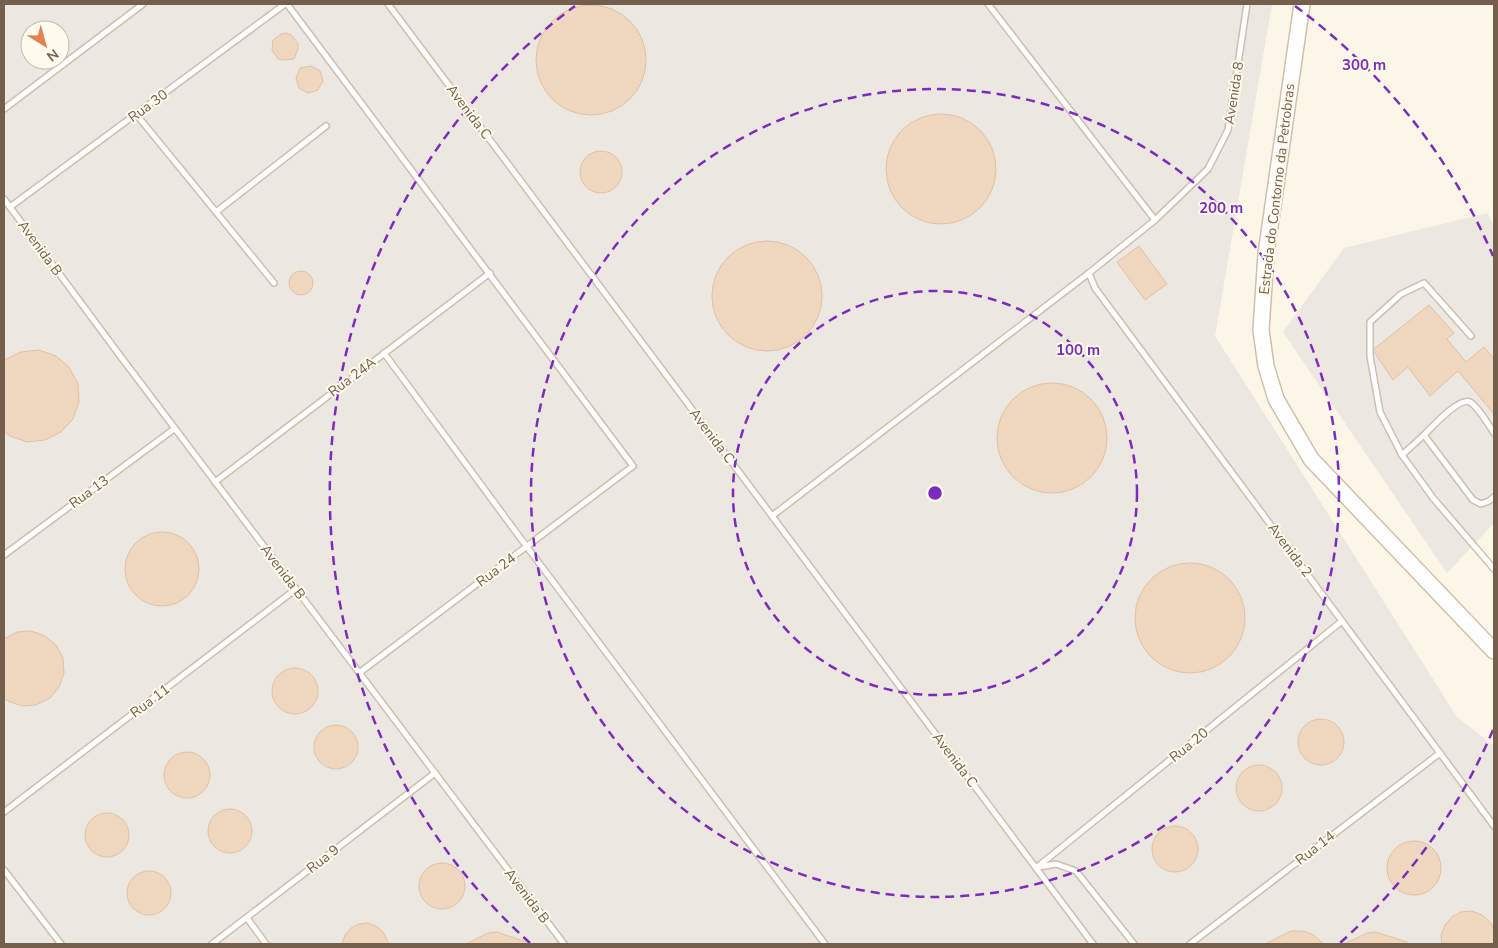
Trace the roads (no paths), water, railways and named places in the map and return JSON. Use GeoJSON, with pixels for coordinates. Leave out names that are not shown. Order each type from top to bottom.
{"type":"FeatureCollection","features":[{"type":"Feature","properties":{"kind":"main road","name":"Estrada do Contorno da Petrobras"},"geometry":{"type":"LineString","coordinates":[[1302,4],[1266,254],[1261,330],[1266,366],[1276,399],[1311,459],[1494,651]]}},
{"type":"Feature","properties":{"kind":"lane"},"geometry":{"type":"LineString","coordinates":[[4,109],[135,6],[143,4]]}},
{"type":"Feature","properties":{"kind":"lane"},"geometry":{"type":"LineString","coordinates":[[286,4],[490,273]]}},
{"type":"Feature","properties":{"kind":"lane","name":"Rua 30"},"geometry":{"type":"LineString","coordinates":[[10,207],[286,4]]}},
{"type":"Feature","properties":{"kind":"lane","name":"Avenida C"},"geometry":{"type":"LineString","coordinates":[[388,4],[1093,944]]}},
{"type":"Feature","properties":{"kind":"lane"},"geometry":{"type":"LineString","coordinates":[[988,4],[1155,220]]}},
{"type":"Feature","properties":{"kind":"lane","name":"Avenida 8"},"geometry":{"type":"LineString","coordinates":[[772,516],[1155,220],[1208,169],[1228,130],[1247,4]]}},
{"type":"Feature","properties":{"kind":"lane"},"geometry":{"type":"LineString","coordinates":[[136,114],[274,283]]}},
{"type":"Feature","properties":{"kind":"lane"},"geometry":{"type":"LineString","coordinates":[[216,212],[326,126]]}},
{"type":"Feature","properties":{"kind":"lane","name":"Avenida B"},"geometry":{"type":"LineString","coordinates":[[4,199],[174,429],[564,944]]}},
{"type":"Feature","properties":{"kind":"lane","name":"Rua 24A"},"geometry":{"type":"LineString","coordinates":[[215,482],[490,273]]}},
{"type":"Feature","properties":{"kind":"lane","name":"Rua 24"},"geometry":{"type":"LineString","coordinates":[[359,673],[633,466],[490,273]]}},
{"type":"Feature","properties":{"kind":"lane","name":"Avenida 2"},"geometry":{"type":"LineString","coordinates":[[1088,273],[1095,288],[1494,826]]}},
{"type":"Feature","properties":{"kind":"lane"},"geometry":{"type":"LineString","coordinates":[[1471,336],[1424,283],[1401,294],[1370,322],[1370,356],[1380,412],[1402,455],[1433,498],[1494,569]]}},
{"type":"Feature","properties":{"kind":"lane"},"geometry":{"type":"LineString","coordinates":[[384,353],[825,944]]}},
{"type":"Feature","properties":{"kind":"lane"},"geometry":{"type":"LineString","coordinates":[[1402,455],[1458,404],[1465,401],[1472,403],[1494,433]]}},
{"type":"Feature","properties":{"kind":"lane","name":"Rua 13"},"geometry":{"type":"LineString","coordinates":[[4,555],[174,429]]}},
{"type":"Feature","properties":{"kind":"lane"},"geometry":{"type":"LineString","coordinates":[[1424,435],[1473,500],[1481,504],[1489,501],[1494,496]]}},
{"type":"Feature","properties":{"kind":"lane","name":"Rua 11"},"geometry":{"type":"LineString","coordinates":[[4,812],[296,590]]}},
{"type":"Feature","properties":{"kind":"lane","name":"Rua 20"},"geometry":{"type":"LineString","coordinates":[[1036,868],[1342,622]]}},
{"type":"Feature","properties":{"kind":"lane","name":"Rua 14"},"geometry":{"type":"LineString","coordinates":[[1190,944],[1440,753]]}},
{"type":"Feature","properties":{"kind":"lane","name":"Rua 9"},"geometry":{"type":"LineString","coordinates":[[212,944],[434,773]]}},
{"type":"Feature","properties":{"kind":"lane"},"geometry":{"type":"LineString","coordinates":[[1036,868],[1056,864],[1076,871],[1134,944]]}},
{"type":"Feature","properties":{"kind":"lane"},"geometry":{"type":"LineString","coordinates":[[4,870],[61,944]]}},
{"type":"Feature","properties":{"kind":"lane"},"geometry":{"type":"LineString","coordinates":[[246,918],[266,944]]}}]}
